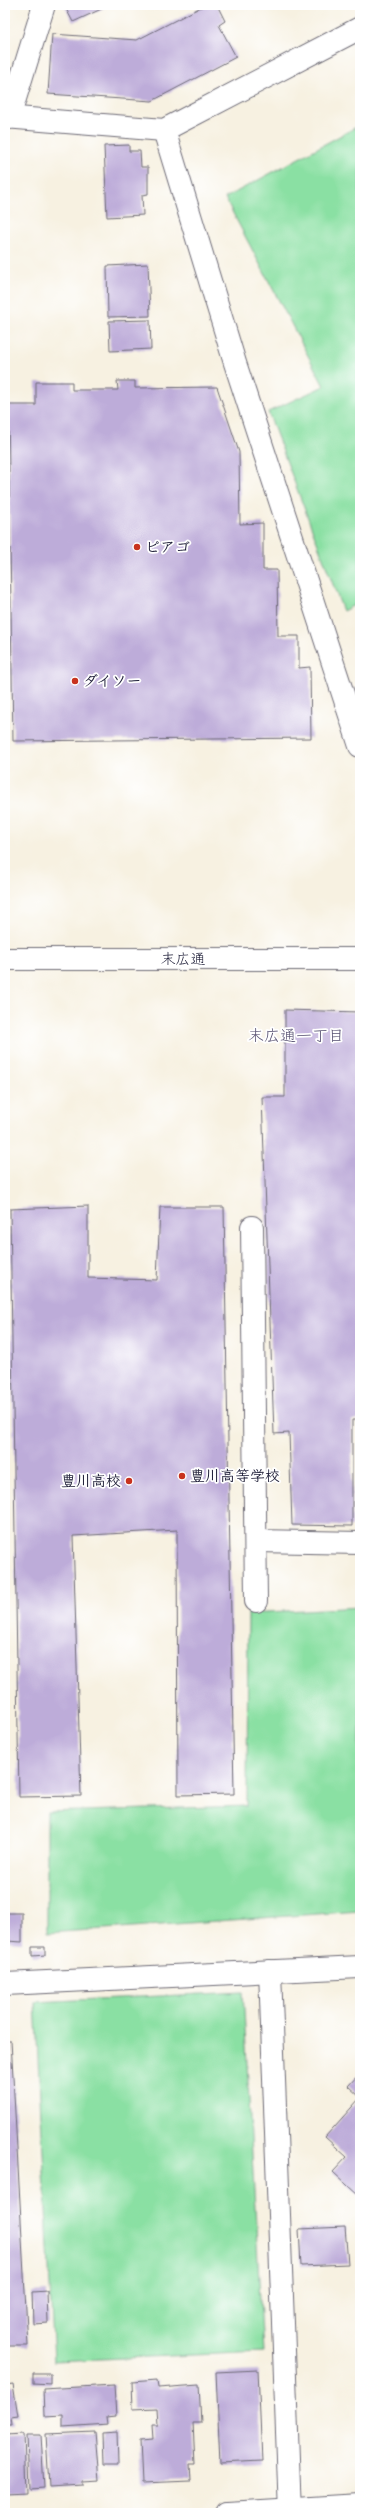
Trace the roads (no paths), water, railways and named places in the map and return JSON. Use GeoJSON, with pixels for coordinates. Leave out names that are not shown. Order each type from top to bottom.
{"type":"FeatureCollection","features":[{"type":"Feature","properties":{"kind":"street"},"geometry":{"type":"LineString","coordinates":[[44,5],[7,118],[164,130],[360,28]]}},
{"type":"Feature","properties":{"kind":"street"},"geometry":{"type":"LineString","coordinates":[[164,130],[238,370],[360,746]]}},
{"type":"Feature","properties":{"kind":"street","name":"末広通"},"geometry":{"type":"LineString","coordinates":[[5,959],[360,959]]}},
{"type":"Feature","properties":{"kind":"street"},"geometry":{"type":"LineString","coordinates":[[252,1226],[256,1601]]}},
{"type":"Feature","properties":{"kind":"street"},"geometry":{"type":"LineString","coordinates":[[256,1541],[360,1543]]}},
{"type":"Feature","properties":{"kind":"street"},"geometry":{"type":"LineString","coordinates":[[5,1984],[360,1967]]}},
{"type":"Feature","properties":{"kind":"street"},"geometry":{"type":"LineString","coordinates":[[270,1971],[290,2511]]}},
{"type":"Feature","properties":{"kind":"street"},"geometry":{"type":"LineString","coordinates":[[227,2513],[290,2511],[360,2505]]}},
{"type":"Feature","properties":{"kind":"place","name":"ピアゴ"},"geometry":{"type":"Point","coordinates":[137,547]}},
{"type":"Feature","properties":{"kind":"place","name":"ダイソー"},"geometry":{"type":"Point","coordinates":[75,681]}},
{"type":"Feature","properties":{"kind":"place","name":"豊川高等学校"},"geometry":{"type":"Point","coordinates":[182,1476]}},
{"type":"Feature","properties":{"kind":"place","name":"豊川高校"},"geometry":{"type":"Point","coordinates":[129,1481]}},
{"type":"Feature","properties":{"kind":"district","name":"末広通一丁目"},"geometry":{"type":"Point","coordinates":[296,1036]}}]}
